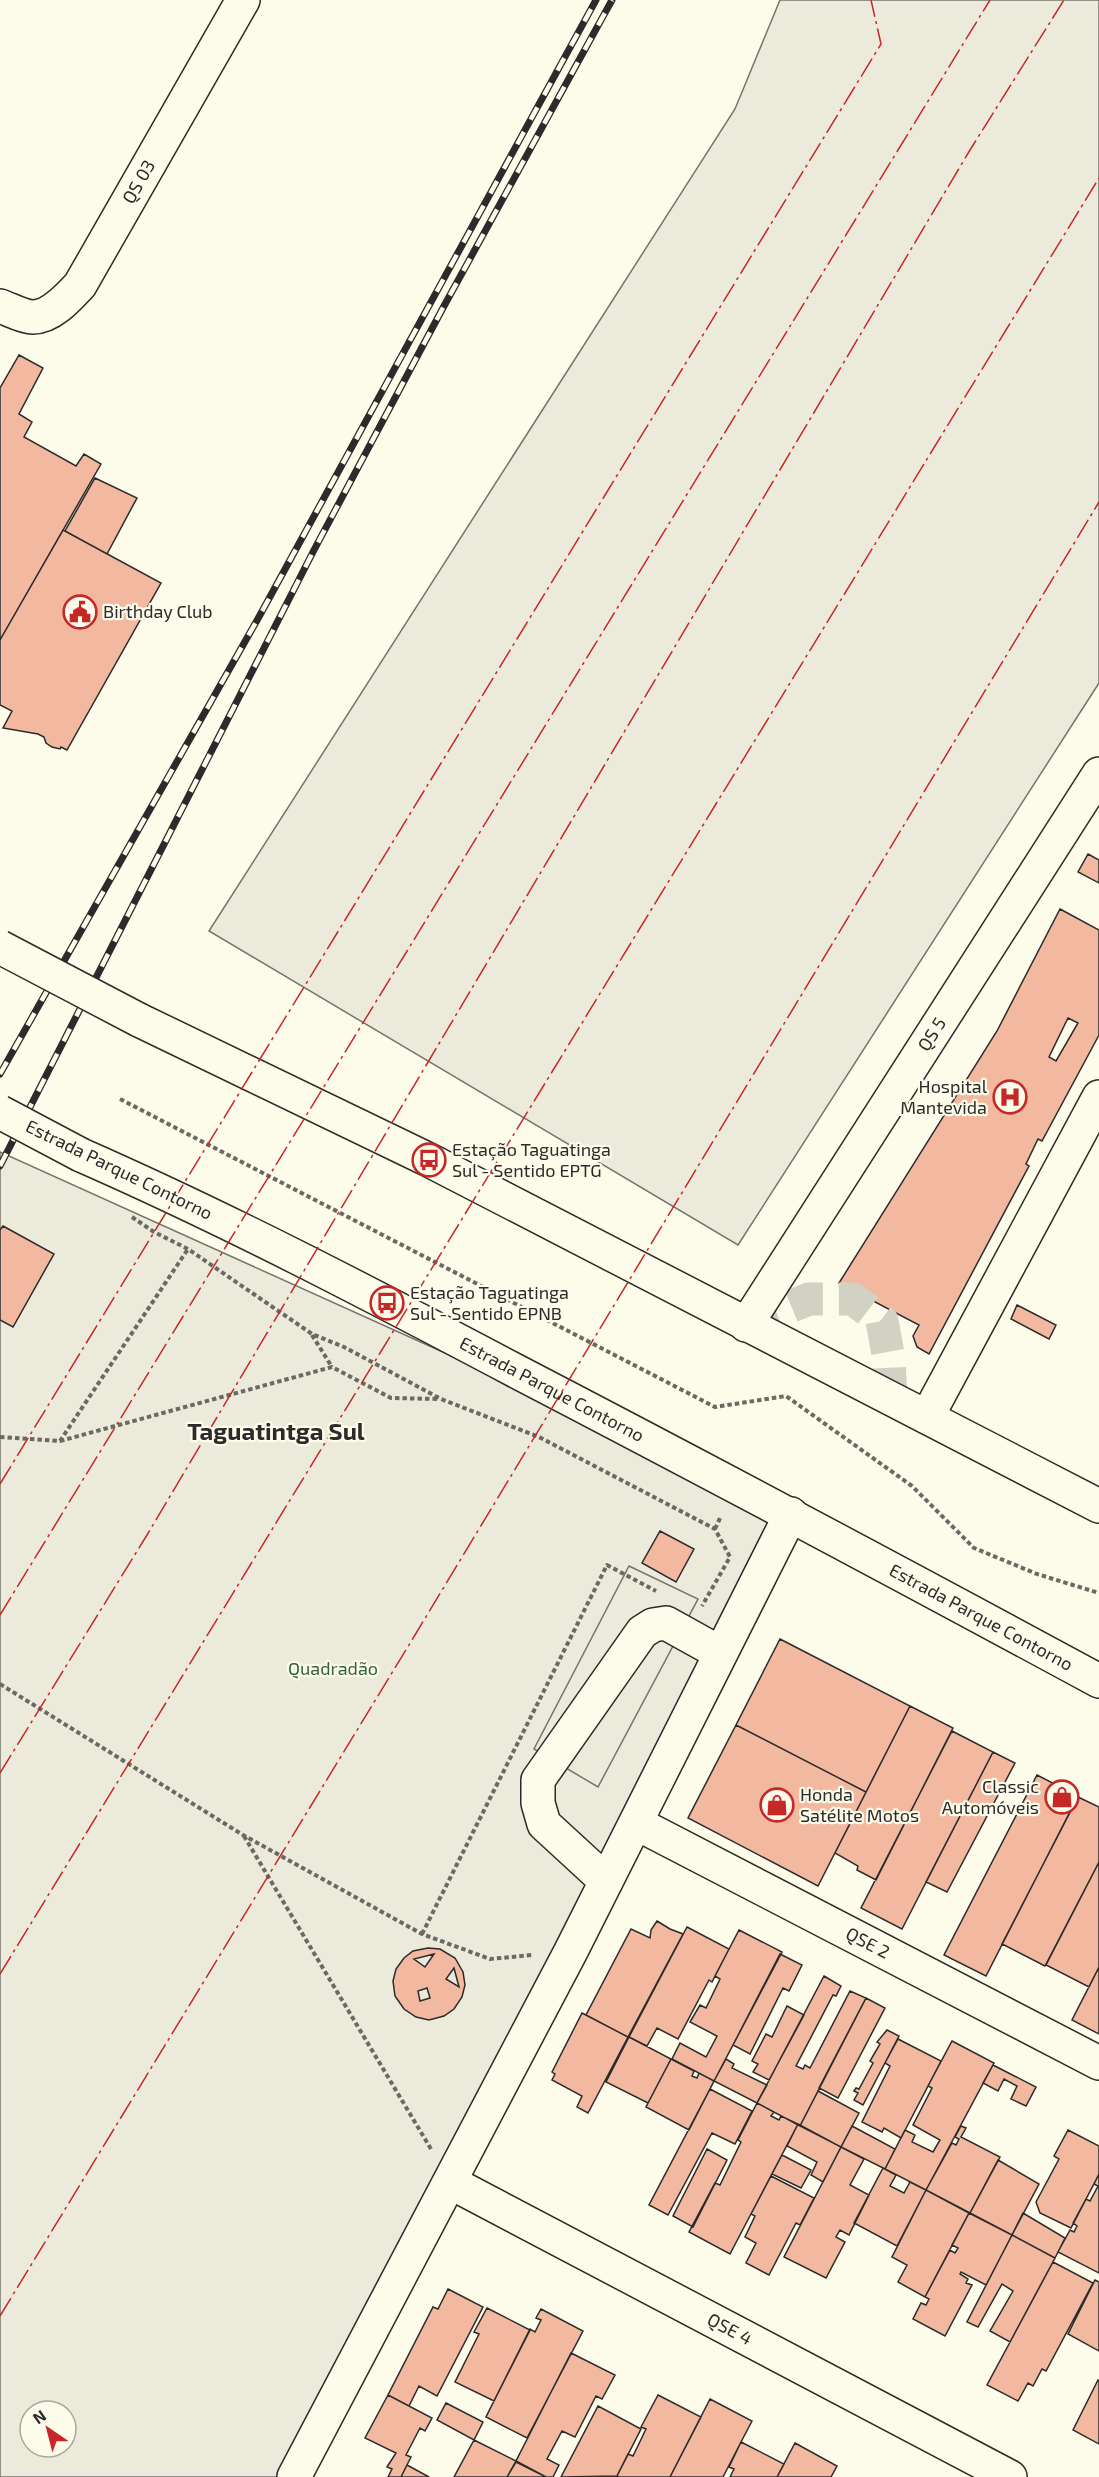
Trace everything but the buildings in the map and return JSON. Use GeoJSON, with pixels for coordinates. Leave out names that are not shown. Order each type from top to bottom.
{"type":"FeatureCollection","features":[{"type":"Feature","properties":{"kind":"main road","name":"QS 03"},"geometry":{"type":"LineString","coordinates":[[0,306],[33,317],[51,310],[67,299],[80,285],[243,0]]}},
{"type":"Feature","properties":{"kind":"main road","name":"QS 5"},"geometry":{"type":"LineString","coordinates":[[746,1325],[1094,793]]}},
{"type":"Feature","properties":{"kind":"main road"},"geometry":{"type":"LineString","coordinates":[[0,947],[140,1020],[429,1160],[1099,1506]]}},
{"type":"Feature","properties":{"kind":"main road"},"geometry":{"type":"LineString","coordinates":[[927,1417],[1096,1110]]}},
{"type":"Feature","properties":{"kind":"main road","name":"Estrada Parque Contorno"},"geometry":{"type":"LineString","coordinates":[[0,1112],[81,1155],[164,1191],[376,1298],[791,1514],[1099,1681]]}},
{"type":"Feature","properties":{"kind":"main road"},"geometry":{"type":"LineString","coordinates":[[294,2477],[571,1950],[791,1514]]}},
{"type":"Feature","properties":{"kind":"main road"},"geometry":{"type":"LineString","coordinates":[[606,1881],[544,1824],[538,1803],[538,1780],[642,1632],[653,1625],[666,1623],[720,1653]]}},
{"type":"Feature","properties":{"kind":"main road","name":"QSE 2"},"geometry":{"type":"LineString","coordinates":[[636,1823],[1099,2063]]}},
{"type":"Feature","properties":{"kind":"main road","name":"QSE 4"},"geometry":{"type":"LineString","coordinates":[[450,2182],[1010,2477]]}},
{"type":"Feature","properties":{"kind":"path"},"geometry":{"type":"LineString","coordinates":[[120,1099],[322,1206],[715,1407],[786,1395],[912,1486],[974,1548],[1037,1574],[1099,1593]]}},
{"type":"Feature","properties":{"kind":"path"},"geometry":{"type":"LineString","coordinates":[[128,1214],[154,1232],[188,1249],[312,1334],[344,1347],[441,1400],[539,1437],[715,1528],[730,1557],[699,1613]]}},
{"type":"Feature","properties":{"kind":"path"},"geometry":{"type":"LineString","coordinates":[[60,1441],[188,1249]]}},
{"type":"Feature","properties":{"kind":"path"},"geometry":{"type":"LineString","coordinates":[[312,1334],[332,1367],[391,1398],[441,1400]]}},
{"type":"Feature","properties":{"kind":"path"},"geometry":{"type":"LineString","coordinates":[[0,1437],[60,1441],[332,1367]]}},
{"type":"Feature","properties":{"kind":"path"},"geometry":{"type":"LineString","coordinates":[[0,1684],[243,1835],[422,1934],[490,1959],[571,1950]]}},
{"type":"Feature","properties":{"kind":"path"},"geometry":{"type":"LineString","coordinates":[[243,1835],[450,2182]]}},
{"type":"Feature","properties":{"kind":"green space"},"geometry":{"type":"Polygon","coordinates":[[[780,0],[1099,0],[1099,683],[738,1245],[209,931],[735,109],[780,0]]]}},
{"type":"Feature","properties":{"kind":"green space","name":"Quadradão"},"geometry":{"type":"Polygon","coordinates":[[[0,1152],[735,1484],[791,1514],[286,2477],[0,2477],[0,1152]]]}},
{"type":"Feature","properties":{"kind":"shaded area"},"geometry":{"type":"Polygon","coordinates":[[[629,1566],[698,1599],[598,1787],[534,1749],[629,1566]]]}},
{"type":"Feature","properties":{"kind":"tunnel"},"geometry":{"type":"LineString","coordinates":[[746,1325],[809,1299],[853,1299],[882,1321],[889,1359],[891,1399]]}},
{"type":"Feature","properties":{"kind":"railway"},"geometry":{"type":"LineString","coordinates":[[0,1074],[260,615],[596,0]]}},
{"type":"Feature","properties":{"kind":"railway"},"geometry":{"type":"LineString","coordinates":[[0,1166],[314,550],[444,306],[612,0]]}},
{"type":"Feature","properties":{"kind":"power"},"geometry":{"type":"LineString","coordinates":[[0,1484],[881,44],[871,0]]}},
{"type":"Feature","properties":{"kind":"power"},"geometry":{"type":"LineString","coordinates":[[0,1615],[990,0]]}},
{"type":"Feature","properties":{"kind":"power"},"geometry":{"type":"LineString","coordinates":[[0,1773],[147,1535],[970,150],[1064,0]]}},
{"type":"Feature","properties":{"kind":"power"},"geometry":{"type":"LineString","coordinates":[[0,1974],[1099,178]]}},
{"type":"Feature","properties":{"kind":"power"},"geometry":{"type":"LineString","coordinates":[[0,2316],[415,1635],[1099,502]]}},
{"type":"Feature","properties":{"kind":"place","name":"Birthday Club"},"geometry":{"type":"Point","coordinates":[80,612]}},
{"type":"Feature","properties":{"kind":"place","name":"Hospital Mantevida"},"geometry":{"type":"Point","coordinates":[1010,1097]}},
{"type":"Feature","properties":{"kind":"place","name":"Estação Taguatinga Sul - Sentido EPTG"},"geometry":{"type":"Point","coordinates":[429,1160]}},
{"type":"Feature","properties":{"kind":"place","name":"Estação Taguatinga Sul - Sentido EPNB"},"geometry":{"type":"Point","coordinates":[387,1303]}},
{"type":"Feature","properties":{"kind":"place","name":"Classic Automóveis"},"geometry":{"type":"Point","coordinates":[1062,1797]}},
{"type":"Feature","properties":{"kind":"place","name":"Honda Satélite Motos"},"geometry":{"type":"Point","coordinates":[777,1805]}},
{"type":"Feature","properties":{"kind":"district","name":"Taguatintga Sul"},"geometry":{"type":"Point","coordinates":[276,1432]}}]}
